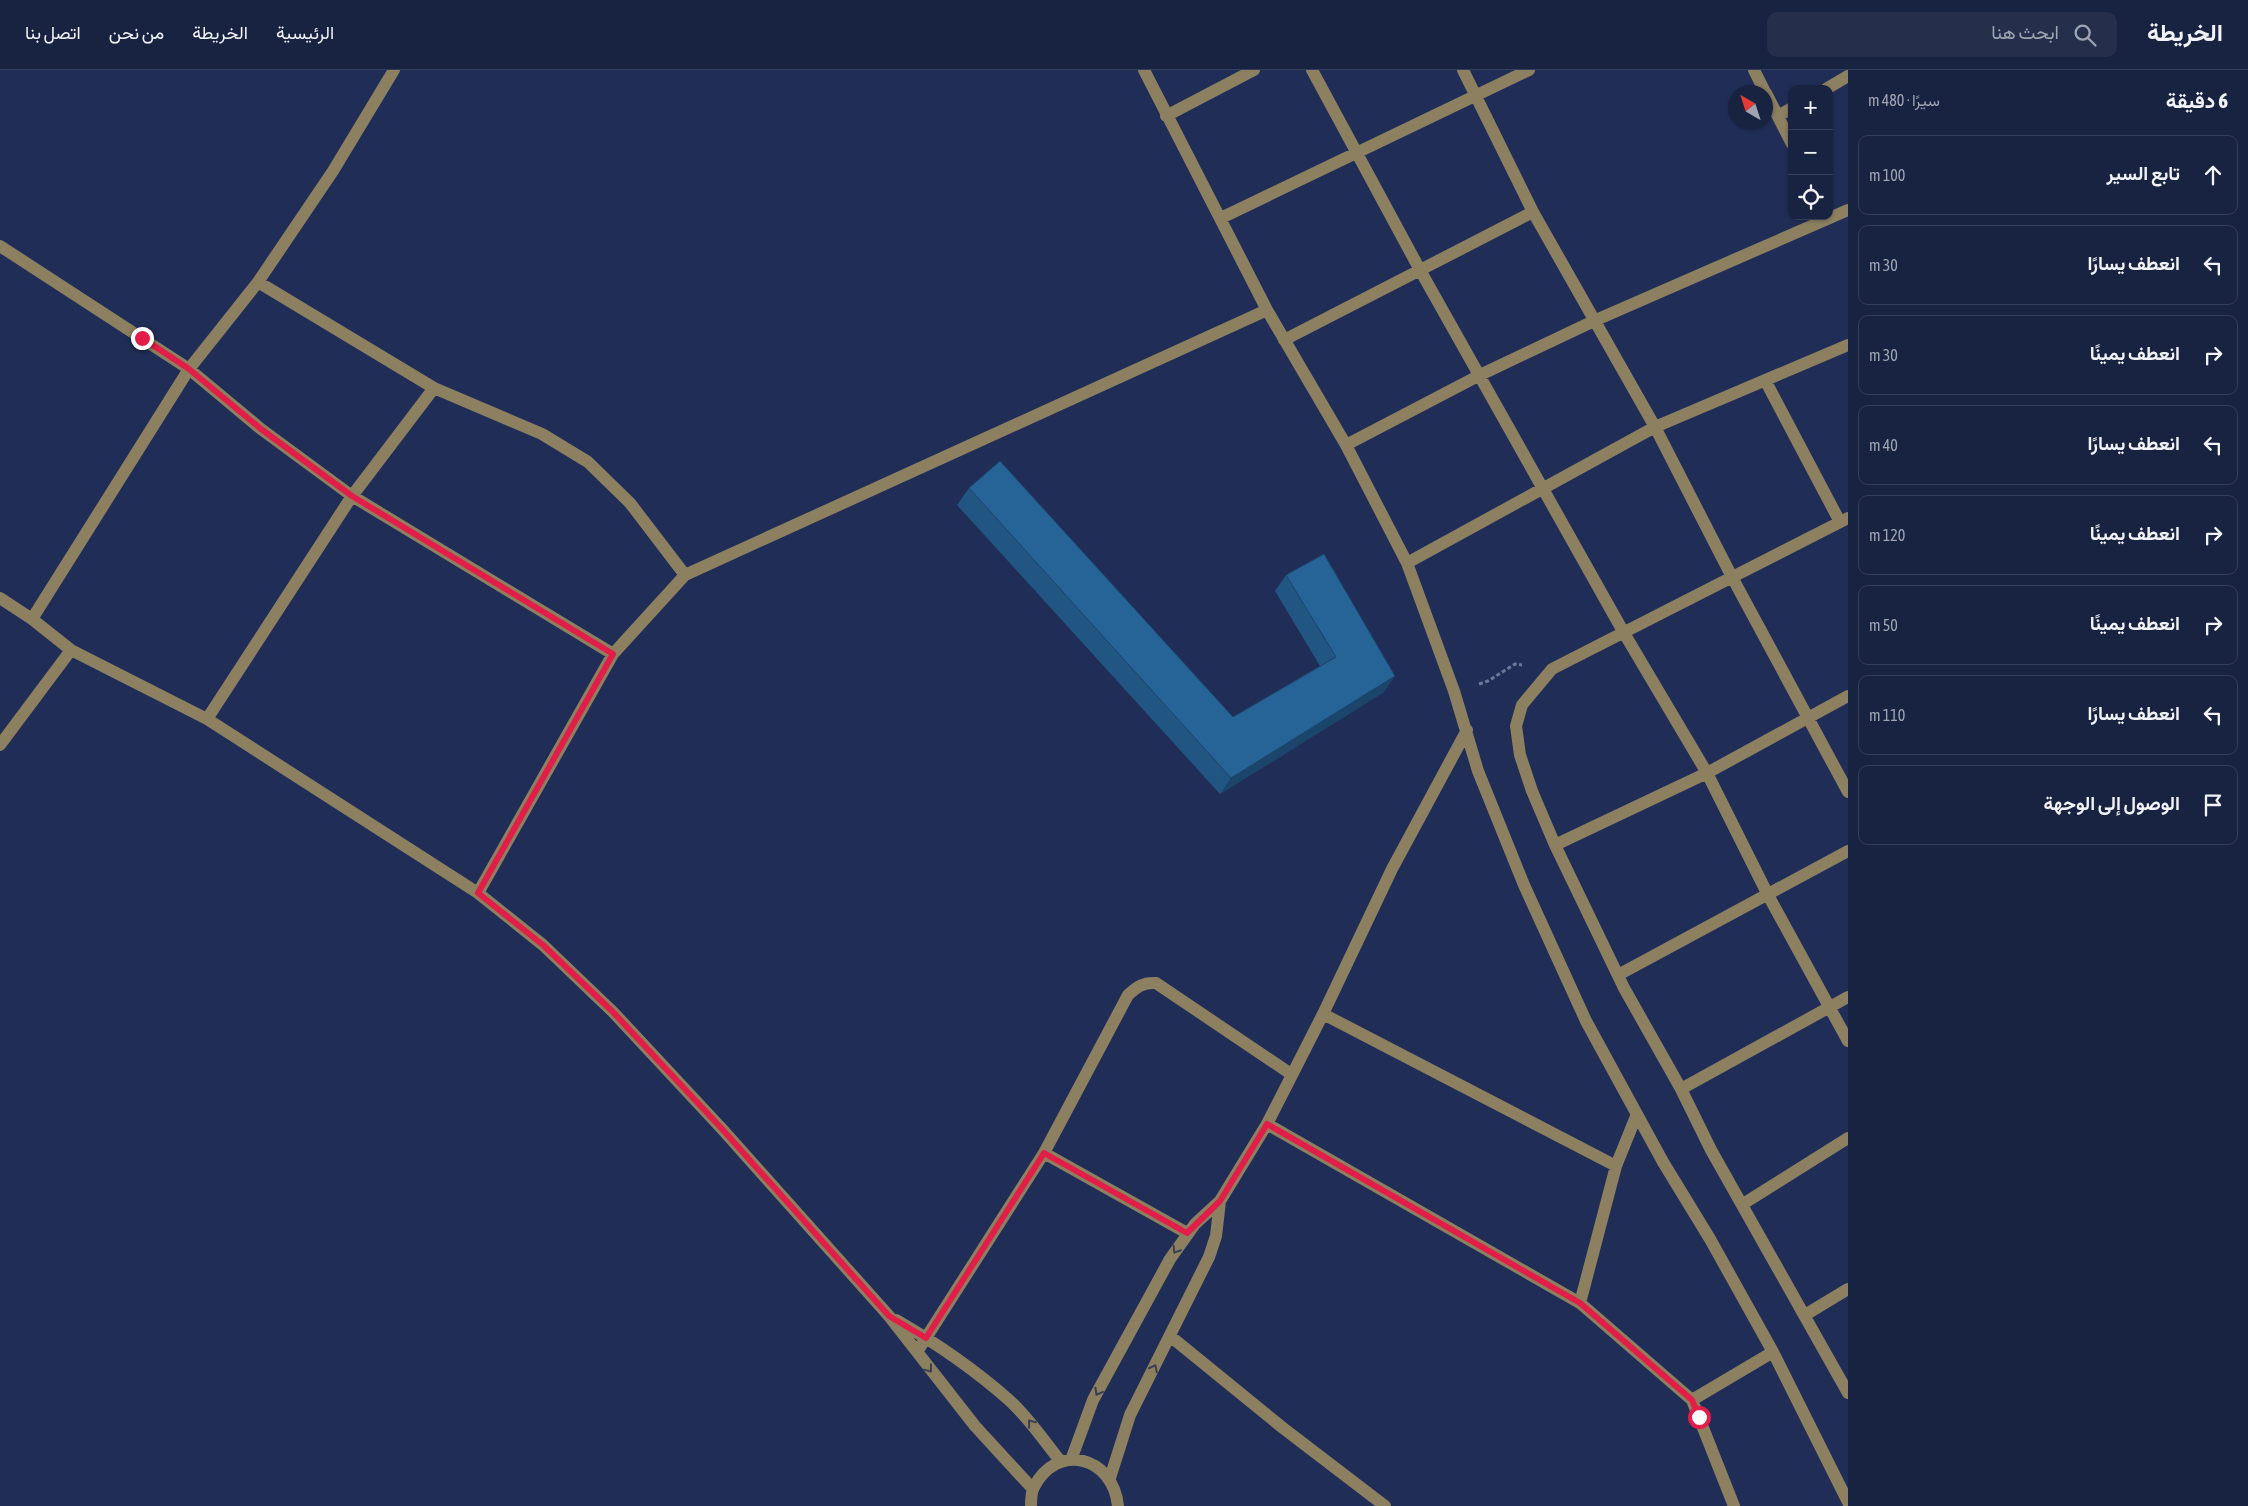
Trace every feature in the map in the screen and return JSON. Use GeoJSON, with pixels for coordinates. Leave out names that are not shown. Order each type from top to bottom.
{"type":"FeatureCollection","features":[{"type":"Feature","properties":{"kind":"street"},"geometry":{"type":"LineString","coordinates":[[32,619],[189,369],[258,282],[333,171],[394,70]]}},
{"type":"Feature","properties":{"kind":"street"},"geometry":{"type":"LineString","coordinates":[[1144,70],[1166,116],[1284,340],[1346,446],[1407,563],[1454,691],[1478,771],[1524,885],[1586,1021],[1663,1162],[1710,1239],[1772,1352],[1848,1502]]}},
{"type":"Feature","properties":{"kind":"street"},"geometry":{"type":"LineString","coordinates":[[1166,116],[1254,70]]}},
{"type":"Feature","properties":{"kind":"street"},"geometry":{"type":"LineString","coordinates":[[1312,70],[1420,270],[1624,632],[1707,773],[1768,895],[1848,1041]]}},
{"type":"Feature","properties":{"kind":"street"},"geometry":{"type":"LineString","coordinates":[[1463,70],[1533,212],[1655,427],[1732,577],[1848,792]]}},
{"type":"Feature","properties":{"kind":"street"},"geometry":{"type":"LineString","coordinates":[[1221,218],[1529,70]]}},
{"type":"Feature","properties":{"kind":"street"},"geometry":{"type":"LineString","coordinates":[[1754,70],[1761,85]]}},
{"type":"Feature","properties":{"kind":"street"},"geometry":{"type":"LineString","coordinates":[[1833,85],[1848,76]]}},
{"type":"Feature","properties":{"kind":"street"},"geometry":{"type":"LineString","coordinates":[[1773,107],[1788,136]]}},
{"type":"Feature","properties":{"kind":"street"},"geometry":{"type":"LineString","coordinates":[[1778,116],[1788,110]]}},
{"type":"Feature","properties":{"kind":"street"},"geometry":{"type":"LineString","coordinates":[[1833,216],[1848,210]]}},
{"type":"Feature","properties":{"kind":"street"},"geometry":{"type":"LineString","coordinates":[[1284,340],[1533,212]]}},
{"type":"Feature","properties":{"kind":"street"},"geometry":{"type":"LineString","coordinates":[[1346,446],[1480,375],[1596,320],[1823,220]]}},
{"type":"Feature","properties":{"kind":"street"},"geometry":{"type":"LineString","coordinates":[[0,246],[189,369],[261,429],[352,496],[613,654]]}},
{"type":"Feature","properties":{"kind":"street"},"geometry":{"type":"LineString","coordinates":[[258,282],[434,388],[542,434],[588,462],[630,503],[685,575]]}},
{"type":"Feature","properties":{"kind":"street"},"geometry":{"type":"LineString","coordinates":[[478,893],[613,654],[685,575],[1268,310]]}},
{"type":"Feature","properties":{"kind":"street"},"geometry":{"type":"LineString","coordinates":[[1407,563],[1655,427],[1848,345]]}},
{"type":"Feature","properties":{"kind":"street"},"geometry":{"type":"LineString","coordinates":[[1765,380],[1844,520],[1552,669],[1522,705],[1516,726],[1520,755],[1532,791],[1555,845],[1618,976],[1681,1089],[1712,1150],[1848,1393]]}},
{"type":"Feature","properties":{"kind":"street"},"geometry":{"type":"LineString","coordinates":[[207,719],[352,496],[434,388]]}},
{"type":"Feature","properties":{"kind":"street"},"geometry":{"type":"LineString","coordinates":[[0,598],[32,619],[71,650],[207,719],[478,893],[543,945],[613,1012],[723,1130],[889,1316],[975,1426],[1032,1488]]}},
{"type":"Feature","properties":{"kind":"street"},"geometry":{"type":"LineString","coordinates":[[0,746],[71,650]]}},
{"type":"Feature","properties":{"kind":"street"},"geometry":{"type":"LineString","coordinates":[[1555,845],[1707,773],[1848,696]]}},
{"type":"Feature","properties":{"kind":"street"},"geometry":{"type":"LineString","coordinates":[[1066,1461],[1093,1400],[1187,1233],[1220,1201],[1267,1124],[1323,1014],[1392,868],[1467,730]]}},
{"type":"Feature","properties":{"kind":"street"},"geometry":{"type":"LineString","coordinates":[[1618,976],[1848,851]]}},
{"type":"Feature","properties":{"kind":"street"},"geometry":{"type":"LineString","coordinates":[[917,1352],[1044,1153],[1128,995],[1137,987],[1146,982],[1156,983],[1291,1074]]}},
{"type":"Feature","properties":{"kind":"street"},"geometry":{"type":"LineString","coordinates":[[1681,1089],[1848,998]]}},
{"type":"Feature","properties":{"kind":"street"},"geometry":{"type":"LineString","coordinates":[[1323,1014],[1616,1166]]}},
{"type":"Feature","properties":{"kind":"street"},"geometry":{"type":"LineString","coordinates":[[1580,1303],[1616,1166],[1637,1114]]}},
{"type":"Feature","properties":{"kind":"street"},"geometry":{"type":"LineString","coordinates":[[1267,1124],[1580,1303],[1692,1400],[1734,1506]]}},
{"type":"Feature","properties":{"kind":"street"},"geometry":{"type":"LineString","coordinates":[[1743,1204],[1848,1138]]}},
{"type":"Feature","properties":{"kind":"street"},"geometry":{"type":"LineString","coordinates":[[1044,1153],[1187,1233]]}},
{"type":"Feature","properties":{"kind":"street"},"geometry":{"type":"LineString","coordinates":[[1110,1478],[1130,1415],[1209,1257],[1216,1236],[1220,1201]]}},
{"type":"Feature","properties":{"kind":"street"},"geometry":{"type":"LineString","coordinates":[[1805,1315],[1848,1289]]}},
{"type":"Feature","properties":{"kind":"street"},"geometry":{"type":"LineString","coordinates":[[889,1316],[945,1348],[1009,1400],[1066,1461]]}},
{"type":"Feature","properties":{"kind":"street"},"geometry":{"type":"LineString","coordinates":[[1170,1336],[1283,1428],[1386,1506]]}},
{"type":"Feature","properties":{"kind":"street"},"geometry":{"type":"LineString","coordinates":[[1692,1400],[1772,1352]]}},
{"type":"Feature","properties":{"kind":"street"},"geometry":{"type":"LineString","coordinates":[[1030,1506],[1032,1488],[1044,1472],[1066,1461],[1086,1461],[1099,1468],[1110,1478],[1116,1493],[1118,1506]]}},
{"type":"Feature","properties":{"kind":"path"},"geometry":{"type":"LineString","coordinates":[[1454,691],[1488,681],[1515,664],[1552,669]]}},
{"type":"Feature","properties":{"kind":"building"},"geometry":{"type":"Polygon","coordinates":[[[1000,461],[1233,717],[1336,657],[1286,575],[1324,554],[1395,676],[1231,778],[969,488],[1000,461]]]}},
{"type":"Feature","properties":{"kind":"route"},"geometry":{"type":"LineString","coordinates":[[142,338],[189,369],[261,429],[352,496],[522,601],[613,654],[478,893],[543,945],[613,1012],[723,1130],[889,1316],[926,1338],[1044,1153],[1187,1233],[1220,1201],[1267,1124],[1580,1303],[1692,1400],[1699,1417]]}}]}
